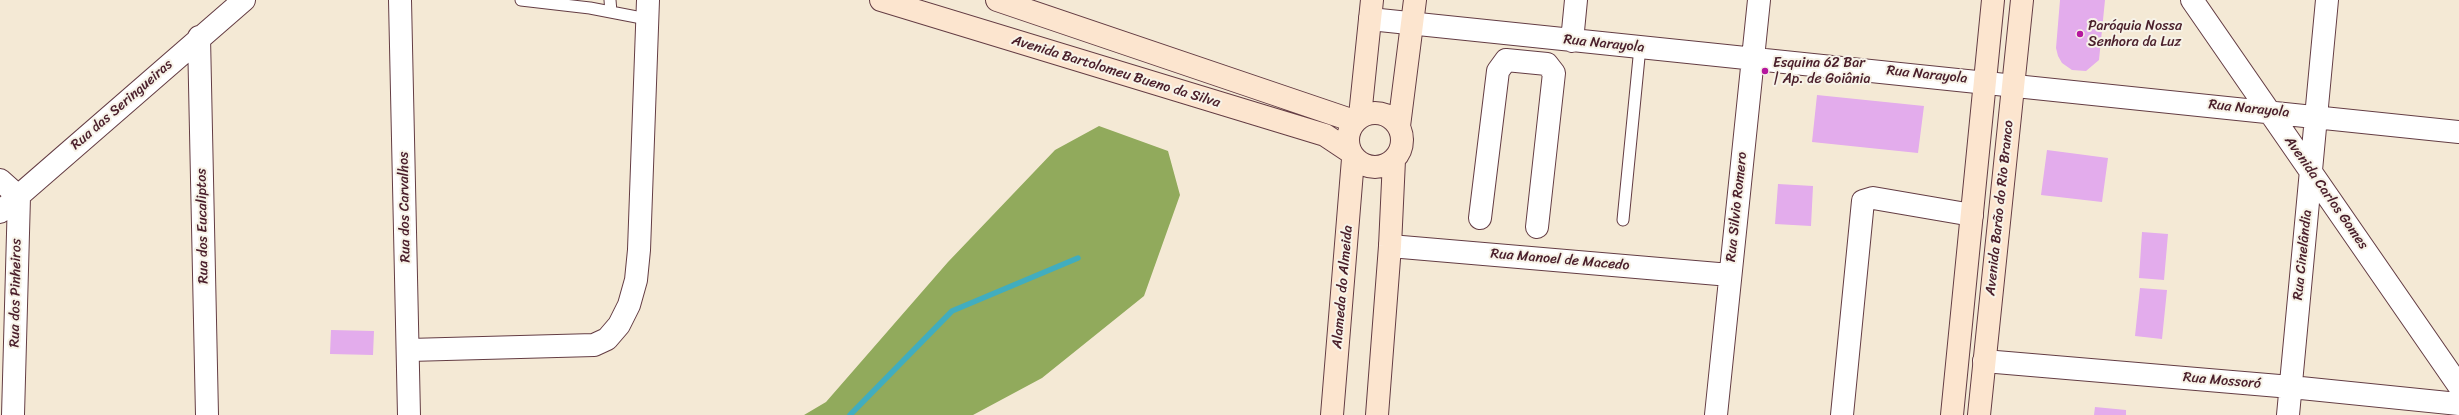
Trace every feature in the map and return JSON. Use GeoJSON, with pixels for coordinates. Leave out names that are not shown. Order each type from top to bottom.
{"type":"FeatureCollection","features":[{"type":"Feature","properties":{"kind":"street","name":"Rua das Seringueiras"},"geometry":{"type":"LineString","coordinates":[[0,212],[199,37],[244,0]]}},
{"type":"Feature","properties":{"kind":"street","name":"Rua dos Carvalhos"},"geometry":{"type":"LineString","coordinates":[[400,0],[409,350],[409,415]]}},
{"type":"Feature","properties":{"kind":"street","name":"Avenida Bartolomeu Bueno da Silva"},"geometry":{"type":"LineString","coordinates":[[881,0],[1325,136],[1351,155]]}},
{"type":"Feature","properties":{"kind":"street","name":"Avenida Bartolomeu Bueno da Silva"},"geometry":{"type":"LineString","coordinates":[[997,0],[1032,5],[1357,119]]}},
{"type":"Feature","properties":{"kind":"street"},"geometry":{"type":"LineString","coordinates":[[1377,415],[1390,246],[1394,160],[1403,144],[1399,126],[1415,0]]}},
{"type":"Feature","properties":{"kind":"street"},"geometry":{"type":"LineString","coordinates":[[1572,41],[1576,0]]}},
{"type":"Feature","properties":{"kind":"street","name":"Rua Silvio Romero"},"geometry":{"type":"LineString","coordinates":[[1716,415],[1759,0]]}},
{"type":"Feature","properties":{"kind":"street","name":"Avenida Barão do Rio Branco"},"geometry":{"type":"LineString","coordinates":[[1952,415],[1993,0]]}},
{"type":"Feature","properties":{"kind":"street","name":"Avenida Barão do Rio Branco"},"geometry":{"type":"LineString","coordinates":[[1979,415],[2022,0]]}},
{"type":"Feature","properties":{"kind":"street","name":"Avenida Carlos Gomes"},"geometry":{"type":"LineString","coordinates":[[2192,0],[2459,386]]}},
{"type":"Feature","properties":{"kind":"street","name":"Rua Cinelândia"},"geometry":{"type":"LineString","coordinates":[[2288,415],[2327,0]]}},
{"type":"Feature","properties":{"kind":"street"},"geometry":{"type":"LineString","coordinates":[[1371,9],[1357,119],[1347,135],[1351,155],[1366,167],[1381,168],[1394,160]]}},
{"type":"Feature","properties":{"kind":"street","name":"Rua Narayola"},"geometry":{"type":"LineString","coordinates":[[1371,9],[1412,24],[1985,81],[2459,132]]}},
{"type":"Feature","properties":{"kind":"street"},"geometry":{"type":"LineString","coordinates":[[409,350],[594,345],[607,339],[619,325],[629,305],[636,280],[639,250],[648,10]]}},
{"type":"Feature","properties":{"kind":"street"},"geometry":{"type":"LineString","coordinates":[[1528,62],[1529,36]]}},
{"type":"Feature","properties":{"kind":"street","name":"Rua dos Eucaliptos"},"geometry":{"type":"LineString","coordinates":[[199,37],[207,415]]}},
{"type":"Feature","properties":{"kind":"street"},"geometry":{"type":"LineString","coordinates":[[1480,218],[1498,71],[1506,60],[1546,64],[1554,73],[1537,227]]}},
{"type":"Feature","properties":{"kind":"street"},"geometry":{"type":"LineString","coordinates":[[1357,119],[1374,112],[1389,116],[1399,126]]}},
{"type":"Feature","properties":{"kind":"street","name":"Alameda do Almeida"},"geometry":{"type":"LineString","coordinates":[[1332,415],[1351,155]]}},
{"type":"Feature","properties":{"kind":"street"},"geometry":{"type":"LineString","coordinates":[[0,180],[19,196]]}},
{"type":"Feature","properties":{"kind":"street","name":"Rua dos Pinheiros"},"geometry":{"type":"LineString","coordinates":[[13,415],[19,196]]}},
{"type":"Feature","properties":{"kind":"street"},"geometry":{"type":"LineString","coordinates":[[1842,415],[1863,201],[1873,198],[1972,215]]}},
{"type":"Feature","properties":{"kind":"street","name":"Rua Manoel de Macedo"},"geometry":{"type":"LineString","coordinates":[[1390,246],[1730,275]]}},
{"type":"Feature","properties":{"kind":"street","name":"Rua Mossoró"},"geometry":{"type":"LineString","coordinates":[[1984,361],[2291,387],[2459,404]]}},
{"type":"Feature","properties":{"kind":"lane"},"geometry":{"type":"LineString","coordinates":[[521,0],[610,12],[648,10]]}},
{"type":"Feature","properties":{"kind":"lane"},"geometry":{"type":"LineString","coordinates":[[610,0],[610,12]]}},
{"type":"Feature","properties":{"kind":"lane"},"geometry":{"type":"LineString","coordinates":[[1623,220],[1640,47]]}},
{"type":"Feature","properties":{"kind":"green space"},"geometry":{"type":"Polygon","coordinates":[[[1099,126],[1168,151],[1180,195],[1144,296],[1042,378],[973,415],[804,415],[826,402],[948,262],[1055,150],[1099,126]]]}},
{"type":"Feature","properties":{"kind":"building","name":"Paróquia Nossa Senhora da Luz"},"geometry":{"type":"Polygon","coordinates":[[[2060,0],[2105,0],[2099,60],[2086,71],[2072,70],[2062,63],[2058,56],[2056,48],[2060,0]]]}},
{"type":"Feature","properties":{"kind":"building"},"geometry":{"type":"Polygon","coordinates":[[[1817,95],[1924,106],[1918,153],[1812,142],[1817,95]]]}},
{"type":"Feature","properties":{"kind":"building"},"geometry":{"type":"Polygon","coordinates":[[[2047,150],[2108,158],[2102,202],[2041,195],[2047,150]]]}},
{"type":"Feature","properties":{"kind":"building"},"geometry":{"type":"Polygon","coordinates":[[[1778,184],[1813,186],[1811,226],[1775,224],[1778,184]]]}},
{"type":"Feature","properties":{"kind":"building"},"geometry":{"type":"Polygon","coordinates":[[[2142,232],[2168,234],[2164,280],[2139,278],[2142,232]]]}},
{"type":"Feature","properties":{"kind":"building"},"geometry":{"type":"Polygon","coordinates":[[[2140,288],[2167,290],[2162,339],[2135,336],[2140,288]]]}},
{"type":"Feature","properties":{"kind":"building"},"geometry":{"type":"Polygon","coordinates":[[[331,330],[374,331],[373,355],[330,354],[331,330]]]}},
{"type":"Feature","properties":{"kind":"building"},"geometry":{"type":"Polygon","coordinates":[[[2095,407],[2126,410],[2126,415],[2094,415],[2095,407]]]}},
{"type":"Feature","properties":{"kind":"waterway"},"geometry":{"type":"LineString","coordinates":[[850,415],[952,311],[1078,258]]}},
{"type":"Feature","properties":{"kind":"place","name":"Paróquia Nossa Senhora da Luz"},"geometry":{"type":"Point","coordinates":[2080,34]}},
{"type":"Feature","properties":{"kind":"place","name":"Esquina 62 Bar | Ap. de Goiânia"},"geometry":{"type":"Point","coordinates":[1765,71]}}]}
